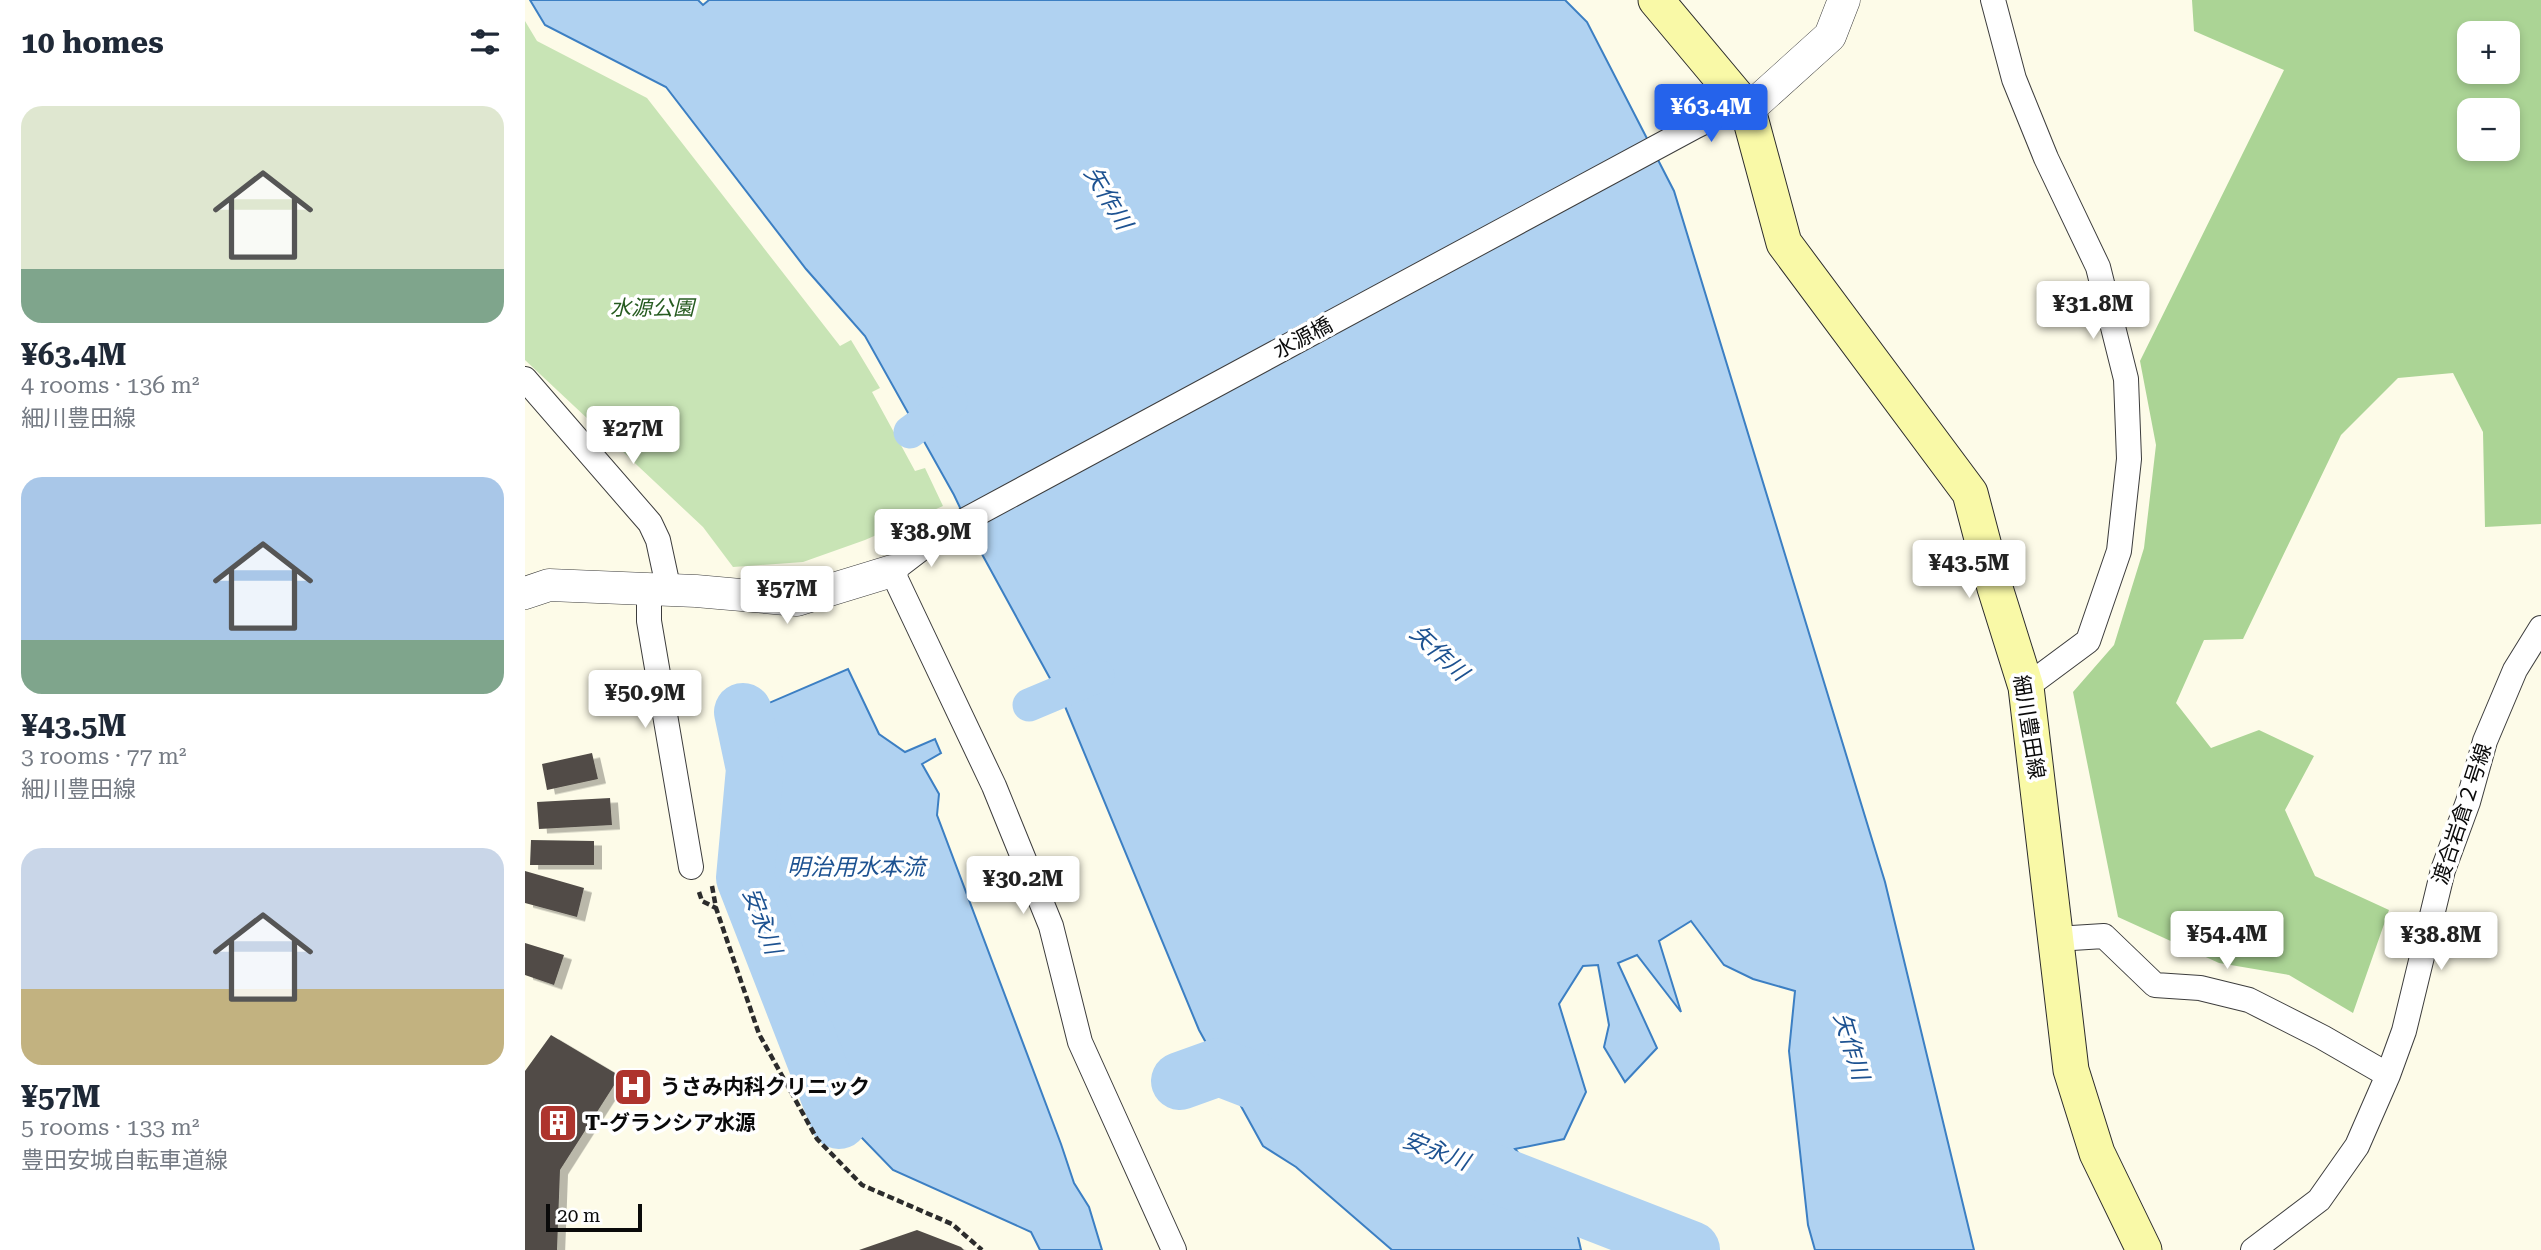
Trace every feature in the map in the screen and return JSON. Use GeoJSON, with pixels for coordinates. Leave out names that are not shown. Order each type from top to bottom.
{"type":"FeatureCollection","features":[{"type":"Feature","properties":{"kind":"main road","name":"細川豊田線"},"geometry":{"type":"LineString","coordinates":[[1655,0],[1748,110],[1784,243],[1970,492],[1995,588],[2027,687],[2071,1070],[2097,1153],[2144,1250]]}},
{"type":"Feature","properties":{"kind":"street"},"geometry":{"type":"LineString","coordinates":[[1748,110],[1830,36],[1844,0]]}},
{"type":"Feature","properties":{"kind":"street"},"geometry":{"type":"LineString","coordinates":[[1993,0],[2014,79],[2046,158],[2098,267],[2126,379],[2129,459],[2119,551],[2088,641],[2027,687]]}},
{"type":"Feature","properties":{"kind":"street","name":"水源橋"},"geometry":{"type":"LineString","coordinates":[[892,571],[943,531],[1716,116],[1748,110]]}},
{"type":"Feature","properties":{"kind":"street"},"geometry":{"type":"LineString","coordinates":[[525,379],[650,523],[658,540],[659,589],[649,621],[691,867]]}},
{"type":"Feature","properties":{"kind":"street"},"geometry":{"type":"LineString","coordinates":[[525,593],[549,585],[696,591],[797,600],[892,571],[994,786],[1051,926],[1080,1042],[1174,1250]]}},
{"type":"Feature","properties":{"kind":"street","name":"渡合岩倉２号線"},"geometry":{"type":"LineString","coordinates":[[2253,1250],[2319,1200],[2357,1146],[2388,1075],[2403,1031],[2443,870],[2468,802],[2485,741],[2515,670],[2541,628]]}},
{"type":"Feature","properties":{"kind":"street"},"geometry":{"type":"LineString","coordinates":[[2056,939],[2104,936],[2155,985],[2200,988],[2249,1000],[2322,1037],[2388,1075]]}},
{"type":"Feature","properties":{"kind":"path"},"geometry":{"type":"LineString","coordinates":[[712,882],[716,908],[759,1034],[817,1139],[862,1185],[952,1224],[982,1250]]}},
{"type":"Feature","properties":{"kind":"green space"},"geometry":{"type":"Polygon","coordinates":[[[2192,0],[2541,0],[2541,524],[2485,527],[2483,432],[2453,373],[2398,378],[2341,435],[2243,639],[2204,640],[2176,703],[2211,748],[2259,730],[2314,756],[2285,810],[2315,876],[2389,910],[2353,1013],[2289,975],[2219,963],[2118,917],[2073,692],[2114,645],[2144,548],[2156,445],[2140,361],[2284,70],[2194,31],[2192,0]]]}},
{"type":"Feature","properties":{"kind":"green space","name":"水源公園"},"geometry":{"type":"Polygon","coordinates":[[[525,21],[537,41],[647,98],[840,346],[851,340],[880,388],[872,392],[915,471],[925,468],[943,506],[865,540],[803,562],[733,567],[703,527],[525,360],[525,21]]]}},
{"type":"Feature","properties":{"kind":"water","name":"矢作川"},"geometry":{"type":"Polygon","coordinates":[[[530,0],[698,0],[703,5],[709,0],[1565,0],[1587,22],[1674,191],[1885,882],[1974,1250],[1815,1250],[1808,1225],[1789,1051],[1795,991],[1753,979],[1724,965],[1691,921],[1659,941],[1681,1012],[1637,955],[1618,963],[1657,1048],[1625,1082],[1604,1047],[1609,1025],[1598,965],[1583,966],[1559,1004],[1586,1092],[1564,1139],[1515,1149],[1574,1219],[1581,1250],[1392,1250],[1296,1167],[1263,1146],[1199,1030],[1064,704],[983,556],[954,495],[865,336],[806,269],[666,87],[545,25],[530,0]]]}},
{"type":"Feature","properties":{"kind":"water","name":"明治用水本流"},"geometry":{"type":"Polygon","coordinates":[[[848,669],[879,734],[905,752],[935,739],[941,753],[922,764],[939,794],[937,815],[1074,1183],[1089,1207],[1102,1250],[1040,1250],[1031,1232],[893,1170],[861,1137],[765,891],[757,855],[769,788],[769,752],[755,709],[848,669]]]}},
{"type":"Feature","properties":{"kind":"building"},"geometry":{"type":"Polygon","coordinates":[[[592,753],[598,779],[547,790],[542,764],[592,753]]]}},
{"type":"Feature","properties":{"kind":"building"},"geometry":{"type":"Polygon","coordinates":[[[610,798],[612,825],[539,829],[537,802],[610,798]]]}},
{"type":"Feature","properties":{"kind":"building"},"geometry":{"type":"Polygon","coordinates":[[[531,840],[594,841],[594,865],[530,865],[531,840]]]}},
{"type":"Feature","properties":{"kind":"building"},"geometry":{"type":"Polygon","coordinates":[[[525,871],[584,888],[577,917],[525,903],[525,871]]]}},
{"type":"Feature","properties":{"kind":"building"},"geometry":{"type":"Polygon","coordinates":[[[525,943],[564,955],[554,985],[525,975],[525,943]]]}},
{"type":"Feature","properties":{"kind":"building","name":"T-グランシア水源"},"geometry":{"type":"Polygon","coordinates":[[[551,1035],[620,1076],[560,1170],[557,1250],[525,1250],[525,1071],[551,1035]]]}},
{"type":"Feature","properties":{"kind":"building"},"geometry":{"type":"Polygon","coordinates":[[[917,1230],[964,1250],[859,1250],[917,1230]]]}},
{"type":"Feature","properties":{"kind":"waterway"},"geometry":{"type":"LineString","coordinates":[[910,432],[951,402]]}},
{"type":"Feature","properties":{"kind":"waterway"},"geometry":{"type":"LineString","coordinates":[[1029,705],[1098,676]]}},
{"type":"Feature","properties":{"kind":"waterway","name":"安永川"},"geometry":{"type":"LineString","coordinates":[[743,712],[755,769],[745,878],[839,1120]]}},
{"type":"Feature","properties":{"kind":"waterway","name":"安永川"},"geometry":{"type":"LineString","coordinates":[[1180,1081],[1219,1067],[1292,1095]]}},
{"type":"Feature","properties":{"kind":"waterway","name":"安永川"},"geometry":{"type":"LineString","coordinates":[[1480,1168],[1691,1250]]}},
{"type":"Feature","properties":{"kind":"place","name":"うさみ内科クリニック"},"geometry":{"type":"Point","coordinates":[633,1087]}},
{"type":"Feature","properties":{"kind":"place","name":"T-グランシア水源"},"geometry":{"type":"Point","coordinates":[558,1123]}}]}
